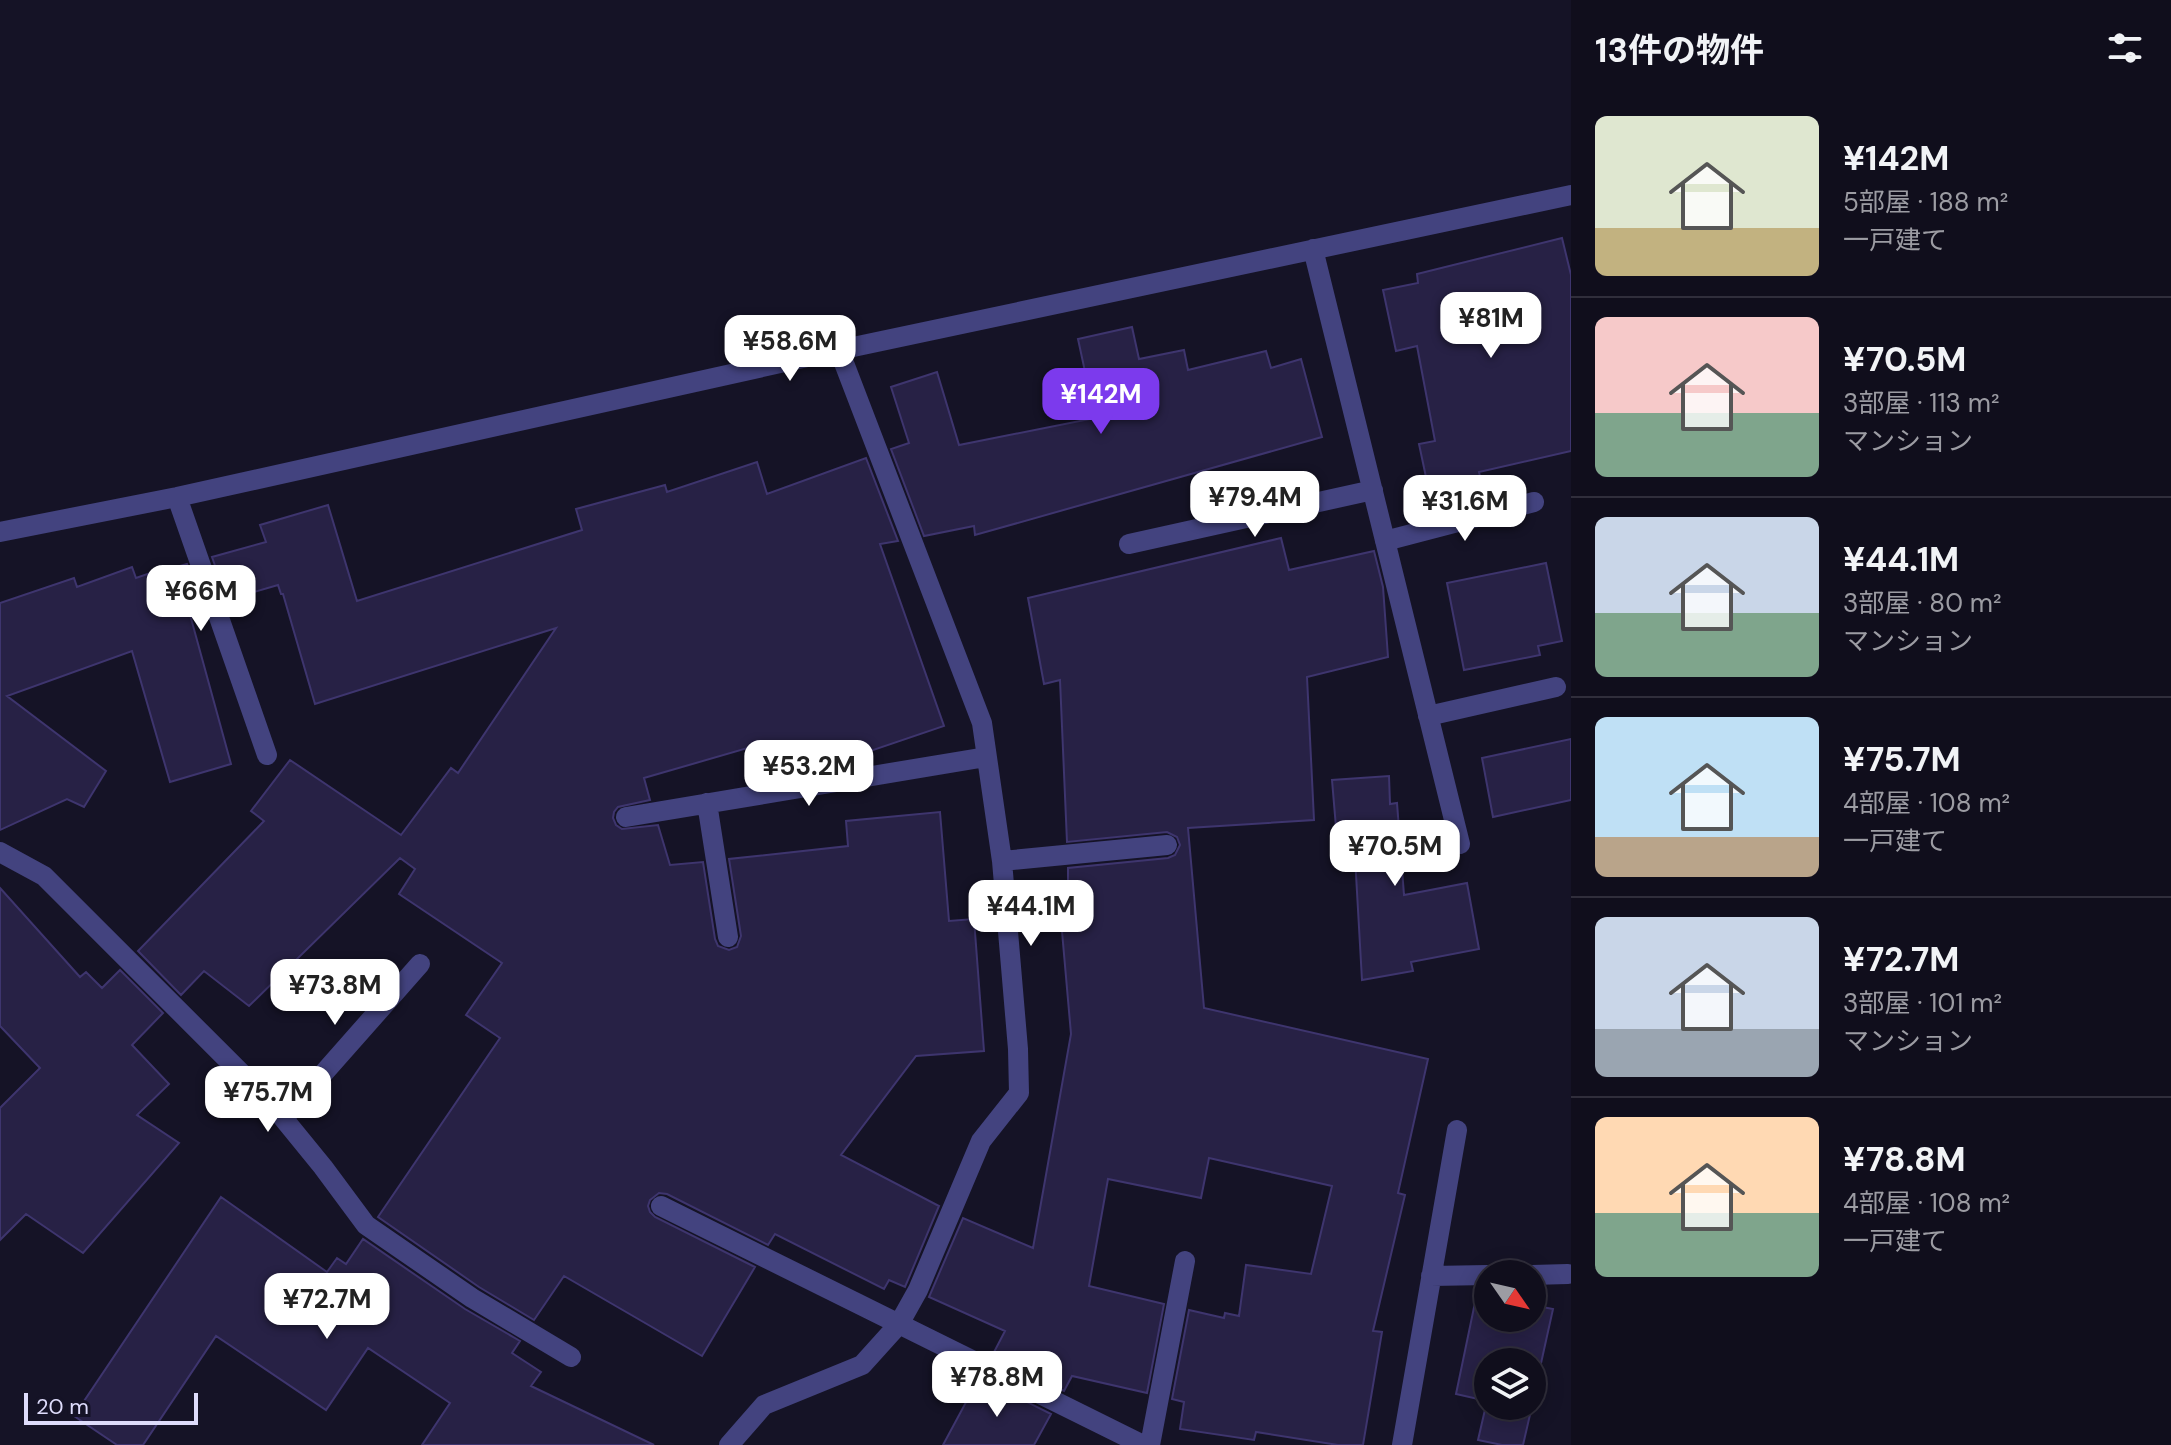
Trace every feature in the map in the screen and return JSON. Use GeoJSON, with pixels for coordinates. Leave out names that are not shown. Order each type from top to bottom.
{"type":"FeatureCollection","features":[{"type":"Feature","properties":{"kind":"street"},"geometry":{"type":"LineString","coordinates":[[0,532],[177,497],[839,350],[1571,195]]}},
{"type":"Feature","properties":{"kind":"street"},"geometry":{"type":"LineString","coordinates":[[1313,249],[1460,844]]}},
{"type":"Feature","properties":{"kind":"street"},"geometry":{"type":"LineString","coordinates":[[729,1445],[764,1405],[862,1365],[899,1324],[918,1290],[981,1141],[1019,1093],[1002,861],[982,723],[839,350]]}},
{"type":"Feature","properties":{"kind":"street"},"geometry":{"type":"LineString","coordinates":[[1129,544],[1373,490]]}},
{"type":"Feature","properties":{"kind":"street"},"geometry":{"type":"LineString","coordinates":[[177,497],[267,755]]}},
{"type":"Feature","properties":{"kind":"street"},"geometry":{"type":"LineString","coordinates":[[1385,541],[1534,502]]}},
{"type":"Feature","properties":{"kind":"street"},"geometry":{"type":"LineString","coordinates":[[1428,716],[1556,687]]}},
{"type":"Feature","properties":{"kind":"street"},"geometry":{"type":"LineString","coordinates":[[626,817],[986,757]]}},
{"type":"Feature","properties":{"kind":"street"},"geometry":{"type":"LineString","coordinates":[[707,803],[728,937]]}},
{"type":"Feature","properties":{"kind":"street"},"geometry":{"type":"LineString","coordinates":[[1002,861],[1167,845]]}},
{"type":"Feature","properties":{"kind":"street"},"geometry":{"type":"LineString","coordinates":[[0,852],[44,876],[270,1102],[366,1225],[472,1298],[571,1357]]}},
{"type":"Feature","properties":{"kind":"street"},"geometry":{"type":"LineString","coordinates":[[284,1118],[420,964]]}},
{"type":"Feature","properties":{"kind":"street"},"geometry":{"type":"LineString","coordinates":[[1402,1445],[1457,1130]]}},
{"type":"Feature","properties":{"kind":"street"},"geometry":{"type":"LineString","coordinates":[[661,1206],[1143,1445]]}},
{"type":"Feature","properties":{"kind":"street"},"geometry":{"type":"LineString","coordinates":[[1150,1445],[1185,1261]]}},
{"type":"Feature","properties":{"kind":"street"},"geometry":{"type":"LineString","coordinates":[[1546,1275],[1568,1274]]}},
{"type":"Feature","properties":{"kind":"street"},"geometry":{"type":"LineString","coordinates":[[1431,1276],[1474,1275]]}},
{"type":"Feature","properties":{"kind":"building"},"geometry":{"type":"Polygon","coordinates":[[[1562,238],[1571,275],[1571,451],[1479,472],[1482,485],[1430,496],[1419,444],[1435,441],[1417,346],[1396,351],[1383,290],[1418,283],[1417,274],[1562,238]]]}},
{"type":"Feature","properties":{"kind":"building"},"geometry":{"type":"Polygon","coordinates":[[[1132,327],[1139,359],[1184,350],[1188,370],[1266,351],[1271,368],[1301,359],[1322,437],[975,535],[974,526],[924,536],[891,449],[909,443],[891,387],[937,372],[959,445],[1095,418],[1078,339],[1132,327]]]}},
{"type":"Feature","properties":{"kind":"building"},"geometry":{"type":"Polygon","coordinates":[[[866,458],[898,541],[880,544],[944,726],[841,761],[840,752],[771,763],[765,743],[644,778],[650,800],[618,807],[613,818],[622,829],[658,825],[670,865],[703,862],[715,939],[718,946],[729,950],[737,947],[741,936],[729,859],[848,846],[846,821],[940,812],[949,921],[974,919],[984,1051],[916,1056],[841,1155],[939,1206],[905,1287],[889,1280],[884,1289],[775,1234],[768,1245],[667,1194],[659,1193],[648,1206],[655,1217],[755,1267],[702,1356],[564,1276],[534,1320],[479,1287],[378,1217],[500,1038],[466,1015],[502,963],[399,894],[415,869],[400,858],[249,1006],[204,971],[181,995],[138,951],[264,821],[251,811],[290,760],[401,835],[451,768],[458,773],[556,628],[315,704],[278,585],[227,600],[212,557],[266,542],[260,525],[328,505],[357,601],[582,530],[576,509],[665,485],[667,492],[757,462],[767,494],[866,458]]]}},
{"type":"Feature","properties":{"kind":"building"},"geometry":{"type":"Polygon","coordinates":[[[1281,538],[1289,570],[1374,551],[1383,587],[1388,657],[1307,677],[1314,820],[1188,828],[1204,1008],[1428,1059],[1398,1193],[1405,1195],[1373,1331],[1382,1332],[1363,1445],[1338,1445],[1256,1432],[1254,1440],[1180,1429],[1184,1402],[1172,1399],[1189,1310],[1224,1318],[1225,1313],[1239,1316],[1246,1265],[1311,1274],[1332,1186],[1209,1158],[1201,1198],[1108,1179],[1089,1286],[1164,1304],[1147,1393],[1072,1376],[1064,1391],[992,1356],[1005,1331],[929,1297],[963,1218],[1033,1248],[1071,1034],[1059,897],[1068,896],[1068,868],[1168,858],[1175,855],[1180,845],[1177,837],[1167,832],[1067,842],[1060,680],[1044,684],[1028,598],[1281,538]]]}},
{"type":"Feature","properties":{"kind":"building"},"geometry":{"type":"Polygon","coordinates":[[[1546,563],[1562,641],[1538,646],[1540,655],[1464,670],[1447,583],[1546,563]]]}},
{"type":"Feature","properties":{"kind":"building"},"geometry":{"type":"Polygon","coordinates":[[[187,564],[202,607],[189,611],[231,764],[170,782],[132,651],[7,696],[106,771],[84,807],[67,799],[0,830],[0,603],[74,578],[77,587],[132,567],[136,578],[187,564]]]}},
{"type":"Feature","properties":{"kind":"building"},"geometry":{"type":"Polygon","coordinates":[[[1571,739],[1571,800],[1493,817],[1482,758],[1571,739]]]}},
{"type":"Feature","properties":{"kind":"building"},"geometry":{"type":"Polygon","coordinates":[[[1389,776],[1390,804],[1397,803],[1404,895],[1467,883],[1479,949],[1411,962],[1413,971],[1362,980],[1354,839],[1337,839],[1332,780],[1389,776]]]}},
{"type":"Feature","properties":{"kind":"building"},"geometry":{"type":"Polygon","coordinates":[[[0,888],[80,977],[86,972],[102,988],[120,970],[163,1013],[132,1045],[169,1084],[137,1115],[179,1143],[83,1253],[26,1214],[0,1240],[0,1108],[40,1068],[0,1026],[0,888]]]}},
{"type":"Feature","properties":{"kind":"building"},"geometry":{"type":"Polygon","coordinates":[[[221,1197],[327,1272],[337,1258],[346,1264],[363,1239],[465,1309],[520,1341],[512,1353],[541,1372],[531,1386],[654,1445],[422,1445],[450,1403],[368,1348],[326,1410],[216,1336],[143,1445],[117,1445],[74,1416],[221,1197]]]}},
{"type":"Feature","properties":{"kind":"building"},"geometry":{"type":"Polygon","coordinates":[[[1474,1307],[1474,1332],[1546,1332],[1546,1308],[1553,1309],[1544,1348],[1474,1348],[1474,1398],[1456,1394],[1474,1307]]]}},
{"type":"Feature","properties":{"kind":"building"},"geometry":{"type":"Polygon","coordinates":[[[979,1378],[1051,1414],[1034,1445],[943,1445],[979,1378]]]}},
{"type":"Feature","properties":{"kind":"building"},"geometry":{"type":"Polygon","coordinates":[[[1483,1420],[1529,1420],[1523,1445],[1478,1440],[1483,1420]]]}}]}
